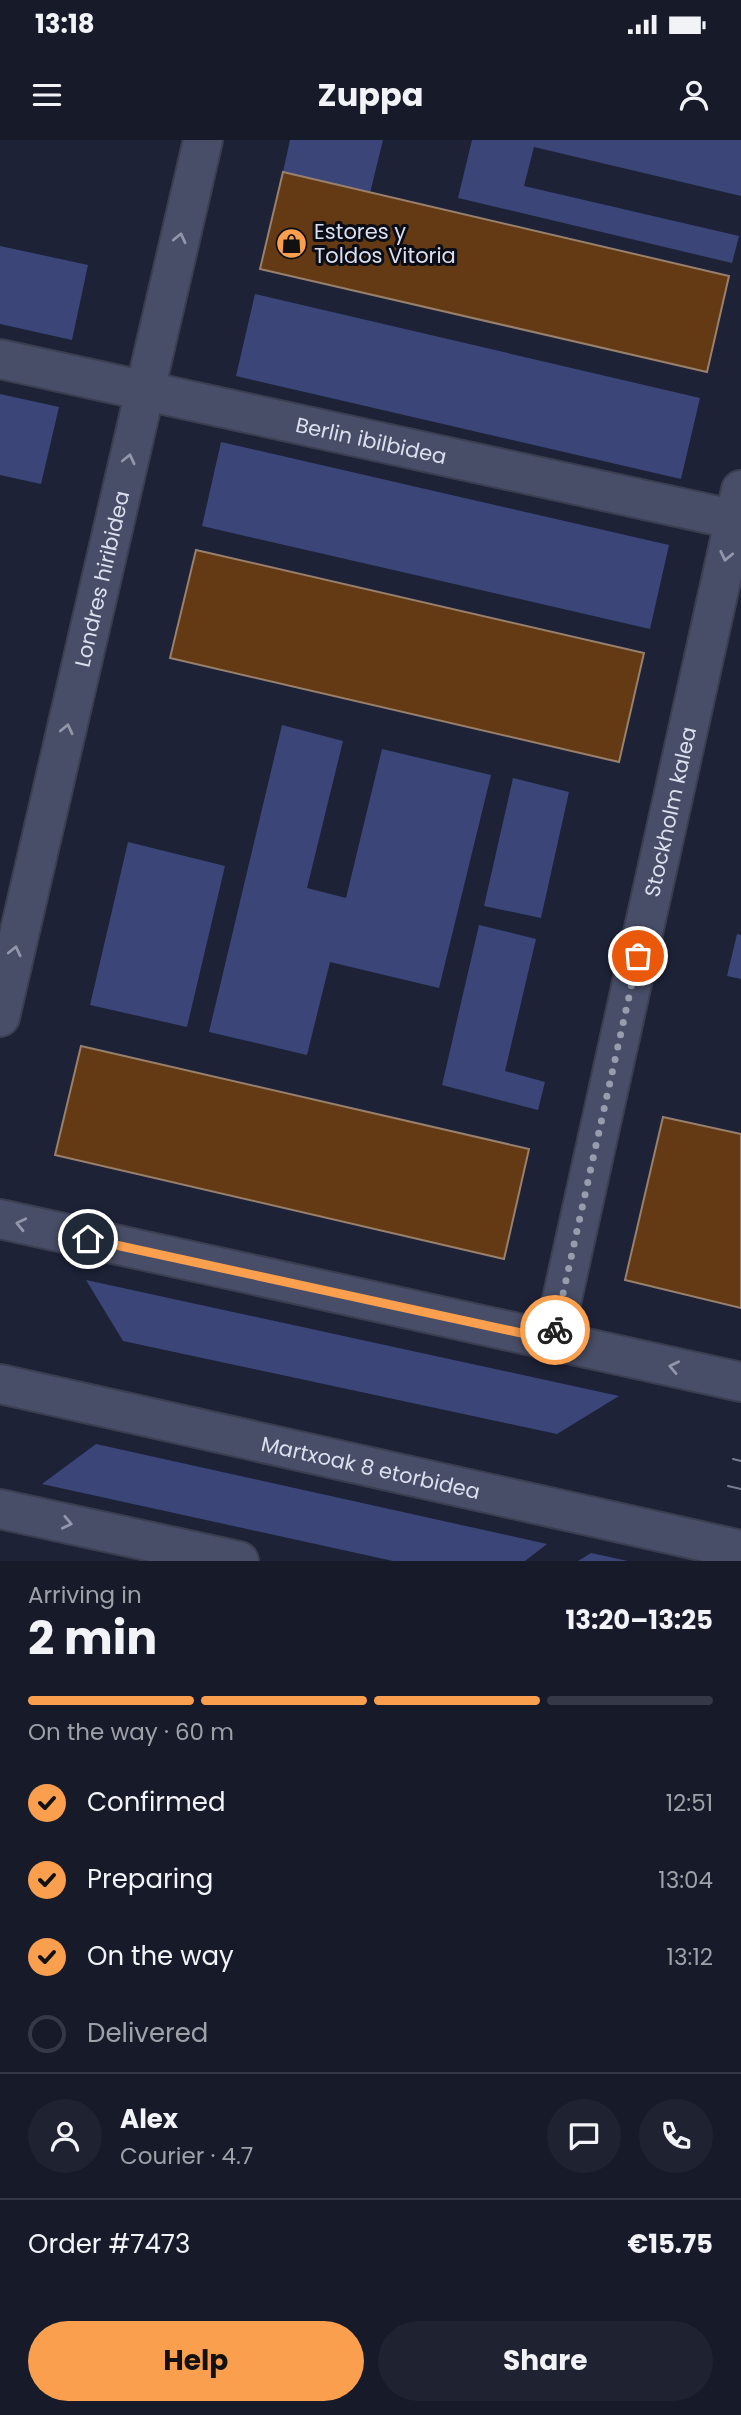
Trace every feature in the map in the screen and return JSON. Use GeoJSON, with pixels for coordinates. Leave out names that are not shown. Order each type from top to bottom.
{"type":"FeatureCollection","features":[{"type":"Feature","properties":{"kind":"street","name":"Londres hiribidea"},"geometry":{"type":"LineString","coordinates":[[0,1017],[203,140]]}},
{"type":"Feature","properties":{"kind":"street","name":"Berlin ibilbidea"},"geometry":{"type":"LineString","coordinates":[[0,359],[144,391],[739,510]]}},
{"type":"Feature","properties":{"kind":"street","name":"Stockholm kalea"},"geometry":{"type":"LineString","coordinates":[[553,1340],[739,510]]}},
{"type":"Feature","properties":{"kind":"street"},"geometry":{"type":"LineString","coordinates":[[0,1219],[741,1382]]}},
{"type":"Feature","properties":{"kind":"street","name":"Martxoak 8 etorbidea"},"geometry":{"type":"LineString","coordinates":[[0,1384],[741,1550]]}},
{"type":"Feature","properties":{"kind":"street"},"geometry":{"type":"LineString","coordinates":[[0,1509],[239,1561]]}},
{"type":"Feature","properties":{"kind":"shaded area"},"geometry":{"type":"Polygon","coordinates":[[[290,140],[383,140],[370,193],[283,172],[290,140]]]}},
{"type":"Feature","properties":{"kind":"shaded area"},"geometry":{"type":"Polygon","coordinates":[[[472,140],[741,140],[741,196],[534,147],[524,186],[739,236],[732,263],[458,198],[472,140]]]}},
{"type":"Feature","properties":{"kind":"shaded area"},"geometry":{"type":"Polygon","coordinates":[[[0,246],[88,265],[72,340],[0,324],[0,246]]]}},
{"type":"Feature","properties":{"kind":"shaded area"},"geometry":{"type":"Polygon","coordinates":[[[255,294],[700,398],[681,479],[236,376],[255,294]]]}},
{"type":"Feature","properties":{"kind":"shaded area"},"geometry":{"type":"Polygon","coordinates":[[[0,394],[59,407],[41,484],[0,475],[0,394]]]}},
{"type":"Feature","properties":{"kind":"shaded area"},"geometry":{"type":"Polygon","coordinates":[[[221,442],[669,545],[650,629],[202,526],[221,442]]]}},
{"type":"Feature","properties":{"kind":"shaded area"},"geometry":{"type":"Polygon","coordinates":[[[282,725],[343,741],[307,888],[346,898],[382,749],[491,775],[439,988],[330,962],[307,1055],[209,1032],[282,725]]]}},
{"type":"Feature","properties":{"kind":"shaded area"},"geometry":{"type":"Polygon","coordinates":[[[513,778],[569,792],[541,918],[484,906],[513,778]]]}},
{"type":"Feature","properties":{"kind":"shaded area"},"geometry":{"type":"Polygon","coordinates":[[[128,842],[225,866],[187,1027],[90,1005],[128,842]]]}},
{"type":"Feature","properties":{"kind":"shaded area"},"geometry":{"type":"Polygon","coordinates":[[[479,925],[536,939],[505,1071],[545,1082],[538,1110],[442,1085],[479,925]]]}},
{"type":"Feature","properties":{"kind":"shaded area"},"geometry":{"type":"Polygon","coordinates":[[[737,934],[741,935],[741,979],[727,976],[737,934]]]}},
{"type":"Feature","properties":{"kind":"shaded area"},"geometry":{"type":"Polygon","coordinates":[[[86,1280],[619,1396],[557,1434],[123,1341],[86,1280]]]}},
{"type":"Feature","properties":{"kind":"shaded area"},"geometry":{"type":"Polygon","coordinates":[[[96,1444],[547,1544],[525,1561],[393,1561],[42,1484],[96,1444]]]}},
{"type":"Feature","properties":{"kind":"shaded area"},"geometry":{"type":"Polygon","coordinates":[[[591,1553],[628,1561],[578,1561],[591,1553]]]}},
{"type":"Feature","properties":{"kind":"building"},"geometry":{"type":"Polygon","coordinates":[[[283,172],[729,276],[707,372],[260,269],[283,172]]]}},
{"type":"Feature","properties":{"kind":"building"},"geometry":{"type":"Polygon","coordinates":[[[196,550],[644,653],[619,762],[170,658],[196,550]]]}},
{"type":"Feature","properties":{"kind":"building"},"geometry":{"type":"Polygon","coordinates":[[[81,1046],[529,1149],[504,1259],[55,1155],[81,1046]]]}},
{"type":"Feature","properties":{"kind":"building"},"geometry":{"type":"Polygon","coordinates":[[[663,1117],[741,1134],[741,1308],[625,1280],[663,1117]]]}},
{"type":"Feature","properties":{"kind":"tram line"},"geometry":{"type":"LineString","coordinates":[[733,1459],[741,1461]]}},
{"type":"Feature","properties":{"kind":"tram line"},"geometry":{"type":"LineString","coordinates":[[728,1486],[741,1489]]}},
{"type":"Feature","properties":{"kind":"way so far"},"geometry":{"type":"LineString","coordinates":[[555,1330],[638,956]]}},
{"type":"Feature","properties":{"kind":"place","name":"Estores y Toldos Vitoria"},"geometry":{"type":"Point","coordinates":[291,243]}},
{"type":"Feature","properties":{"kind":"route"},"geometry":{"type":"LineString","coordinates":[[88,1239],[553,1340],[555,1330]]}}]}
